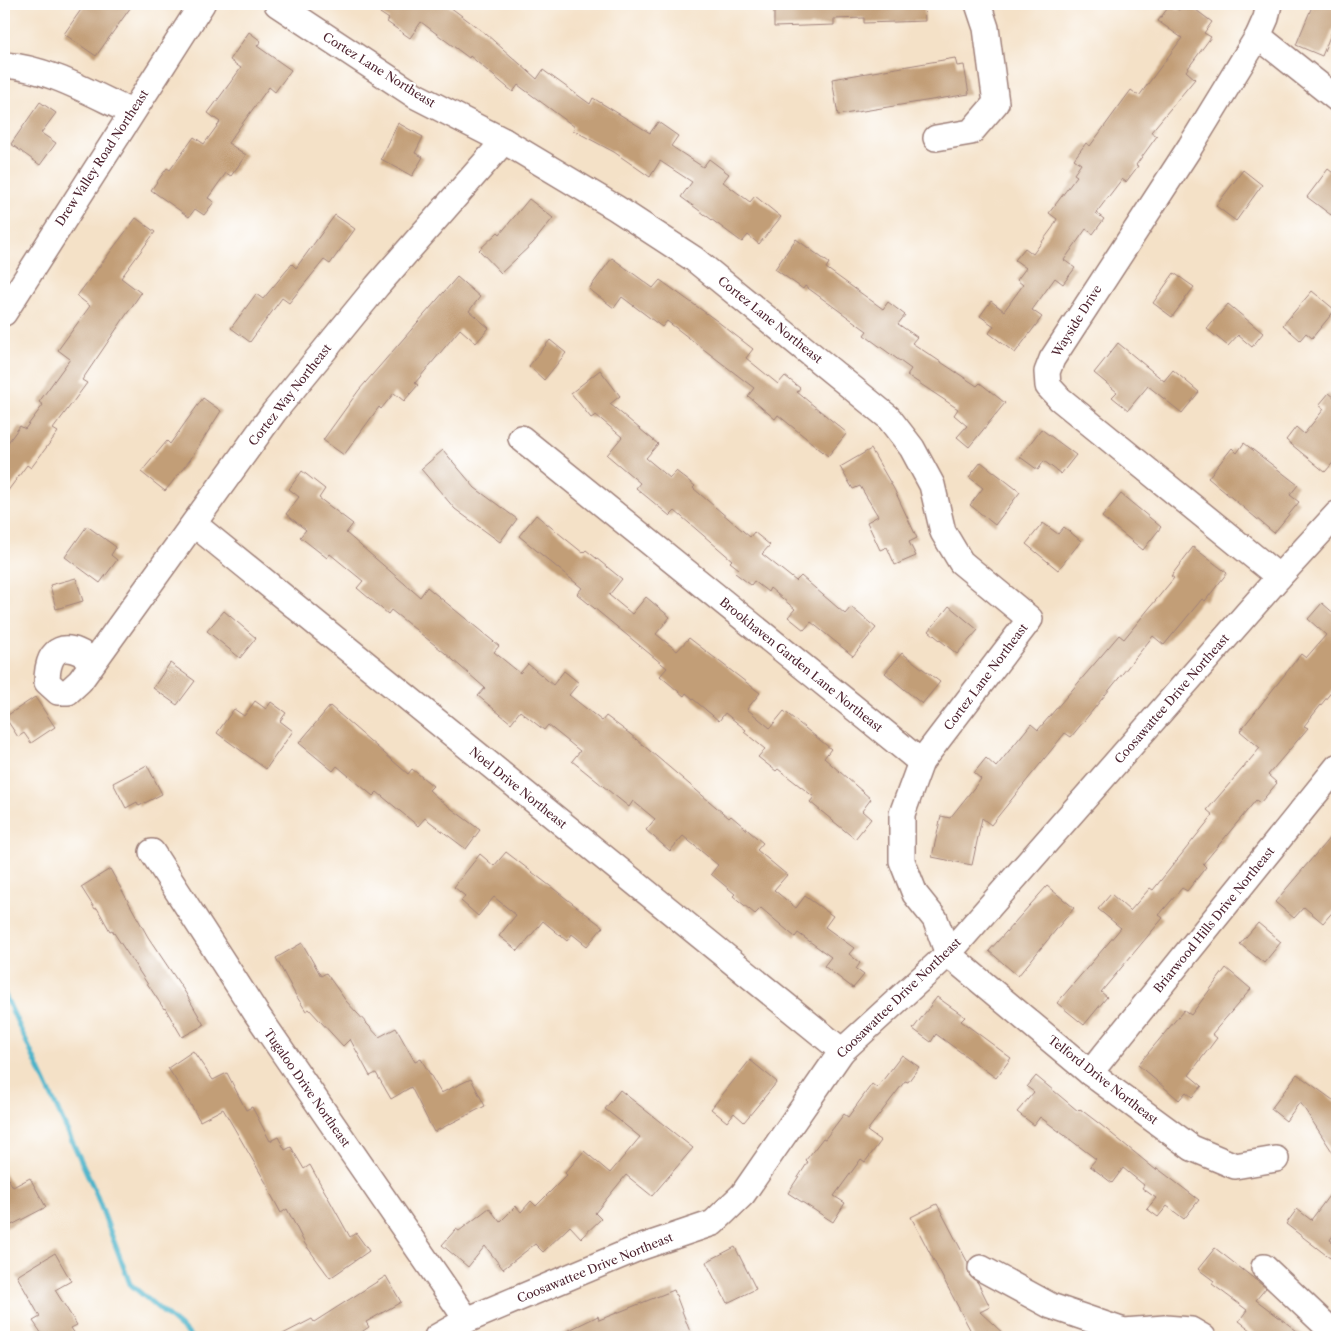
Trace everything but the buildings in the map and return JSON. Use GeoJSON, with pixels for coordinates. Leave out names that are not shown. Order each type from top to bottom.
{"type":"FeatureCollection","features":[{"type":"Feature","properties":{"kind":"street","name":"Drew Valley Road Northeast"},"geometry":{"type":"LineString","coordinates":[[4,312],[202,4]]}},
{"type":"Feature","properties":{"kind":"street","name":"Cortez Lane Northeast"},"geometry":{"type":"LineString","coordinates":[[277,4],[416,96],[504,142],[616,208],[694,259],[888,417],[912,448],[932,485],[943,532],[961,562],[1030,619],[921,762]]}},
{"type":"Feature","properties":{"kind":"street"},"geometry":{"type":"LineString","coordinates":[[936,138],[972,132],[996,102],[986,28],[978,4]]}},
{"type":"Feature","properties":{"kind":"street","name":"Wayside Drive"},"geometry":{"type":"LineString","coordinates":[[1269,4],[1266,18],[1258,36],[1190,147],[1057,352],[1047,372],[1048,386],[1060,399],[1279,577]]}},
{"type":"Feature","properties":{"kind":"street"},"geometry":{"type":"LineString","coordinates":[[1258,36],[1337,99]]}},
{"type":"Feature","properties":{"kind":"street"},"geometry":{"type":"LineString","coordinates":[[4,65],[22,66],[76,87],[131,112]]}},
{"type":"Feature","properties":{"kind":"street","name":"Cortez Way Northeast"},"geometry":{"type":"LineString","coordinates":[[93,661],[274,412],[383,280],[504,142]]}},
{"type":"Feature","properties":{"kind":"street","name":"Brookhaven Garden Lane Northeast"},"geometry":{"type":"LineString","coordinates":[[521,438],[921,762]]}},
{"type":"Feature","properties":{"kind":"street","name":"Coosawattee Drive Northeast"},"geometry":{"type":"LineString","coordinates":[[436,1337],[466,1320],[636,1249],[713,1223],[742,1194],[842,1051],[948,954],[1279,577],[1337,514]]}},
{"type":"Feature","properties":{"kind":"street","name":"Noel Drive Northeast"},"geometry":{"type":"LineString","coordinates":[[194,524],[842,1051]]}},
{"type":"Feature","properties":{"kind":"street"},"geometry":{"type":"LineString","coordinates":[[921,762],[902,814],[902,861],[915,894],[935,919],[948,954]]}},
{"type":"Feature","properties":{"kind":"street","name":"Briarwood Hills Drive Northeast"},"geometry":{"type":"LineString","coordinates":[[1090,1073],[1337,766]]}},
{"type":"Feature","properties":{"kind":"street","name":"Tugaloo Drive Northeast"},"geometry":{"type":"LineString","coordinates":[[152,852],[256,1014],[466,1320]]}},
{"type":"Feature","properties":{"kind":"street","name":"Telford Drive Northeast"},"geometry":{"type":"LineString","coordinates":[[948,954],[1090,1073],[1192,1148],[1235,1166],[1276,1160]]}},
{"type":"Feature","properties":{"kind":"street"},"geometry":{"type":"LineString","coordinates":[[1264,1267],[1335,1336]]}},
{"type":"Feature","properties":{"kind":"street"},"geometry":{"type":"LineString","coordinates":[[981,1268],[1050,1306],[1124,1331],[1166,1328],[1191,1330],[1203,1337]]}},
{"type":"Feature","properties":{"kind":"waterway"},"geometry":{"type":"LineString","coordinates":[[4,993],[95,1191],[130,1284],[192,1337]]}}]}
